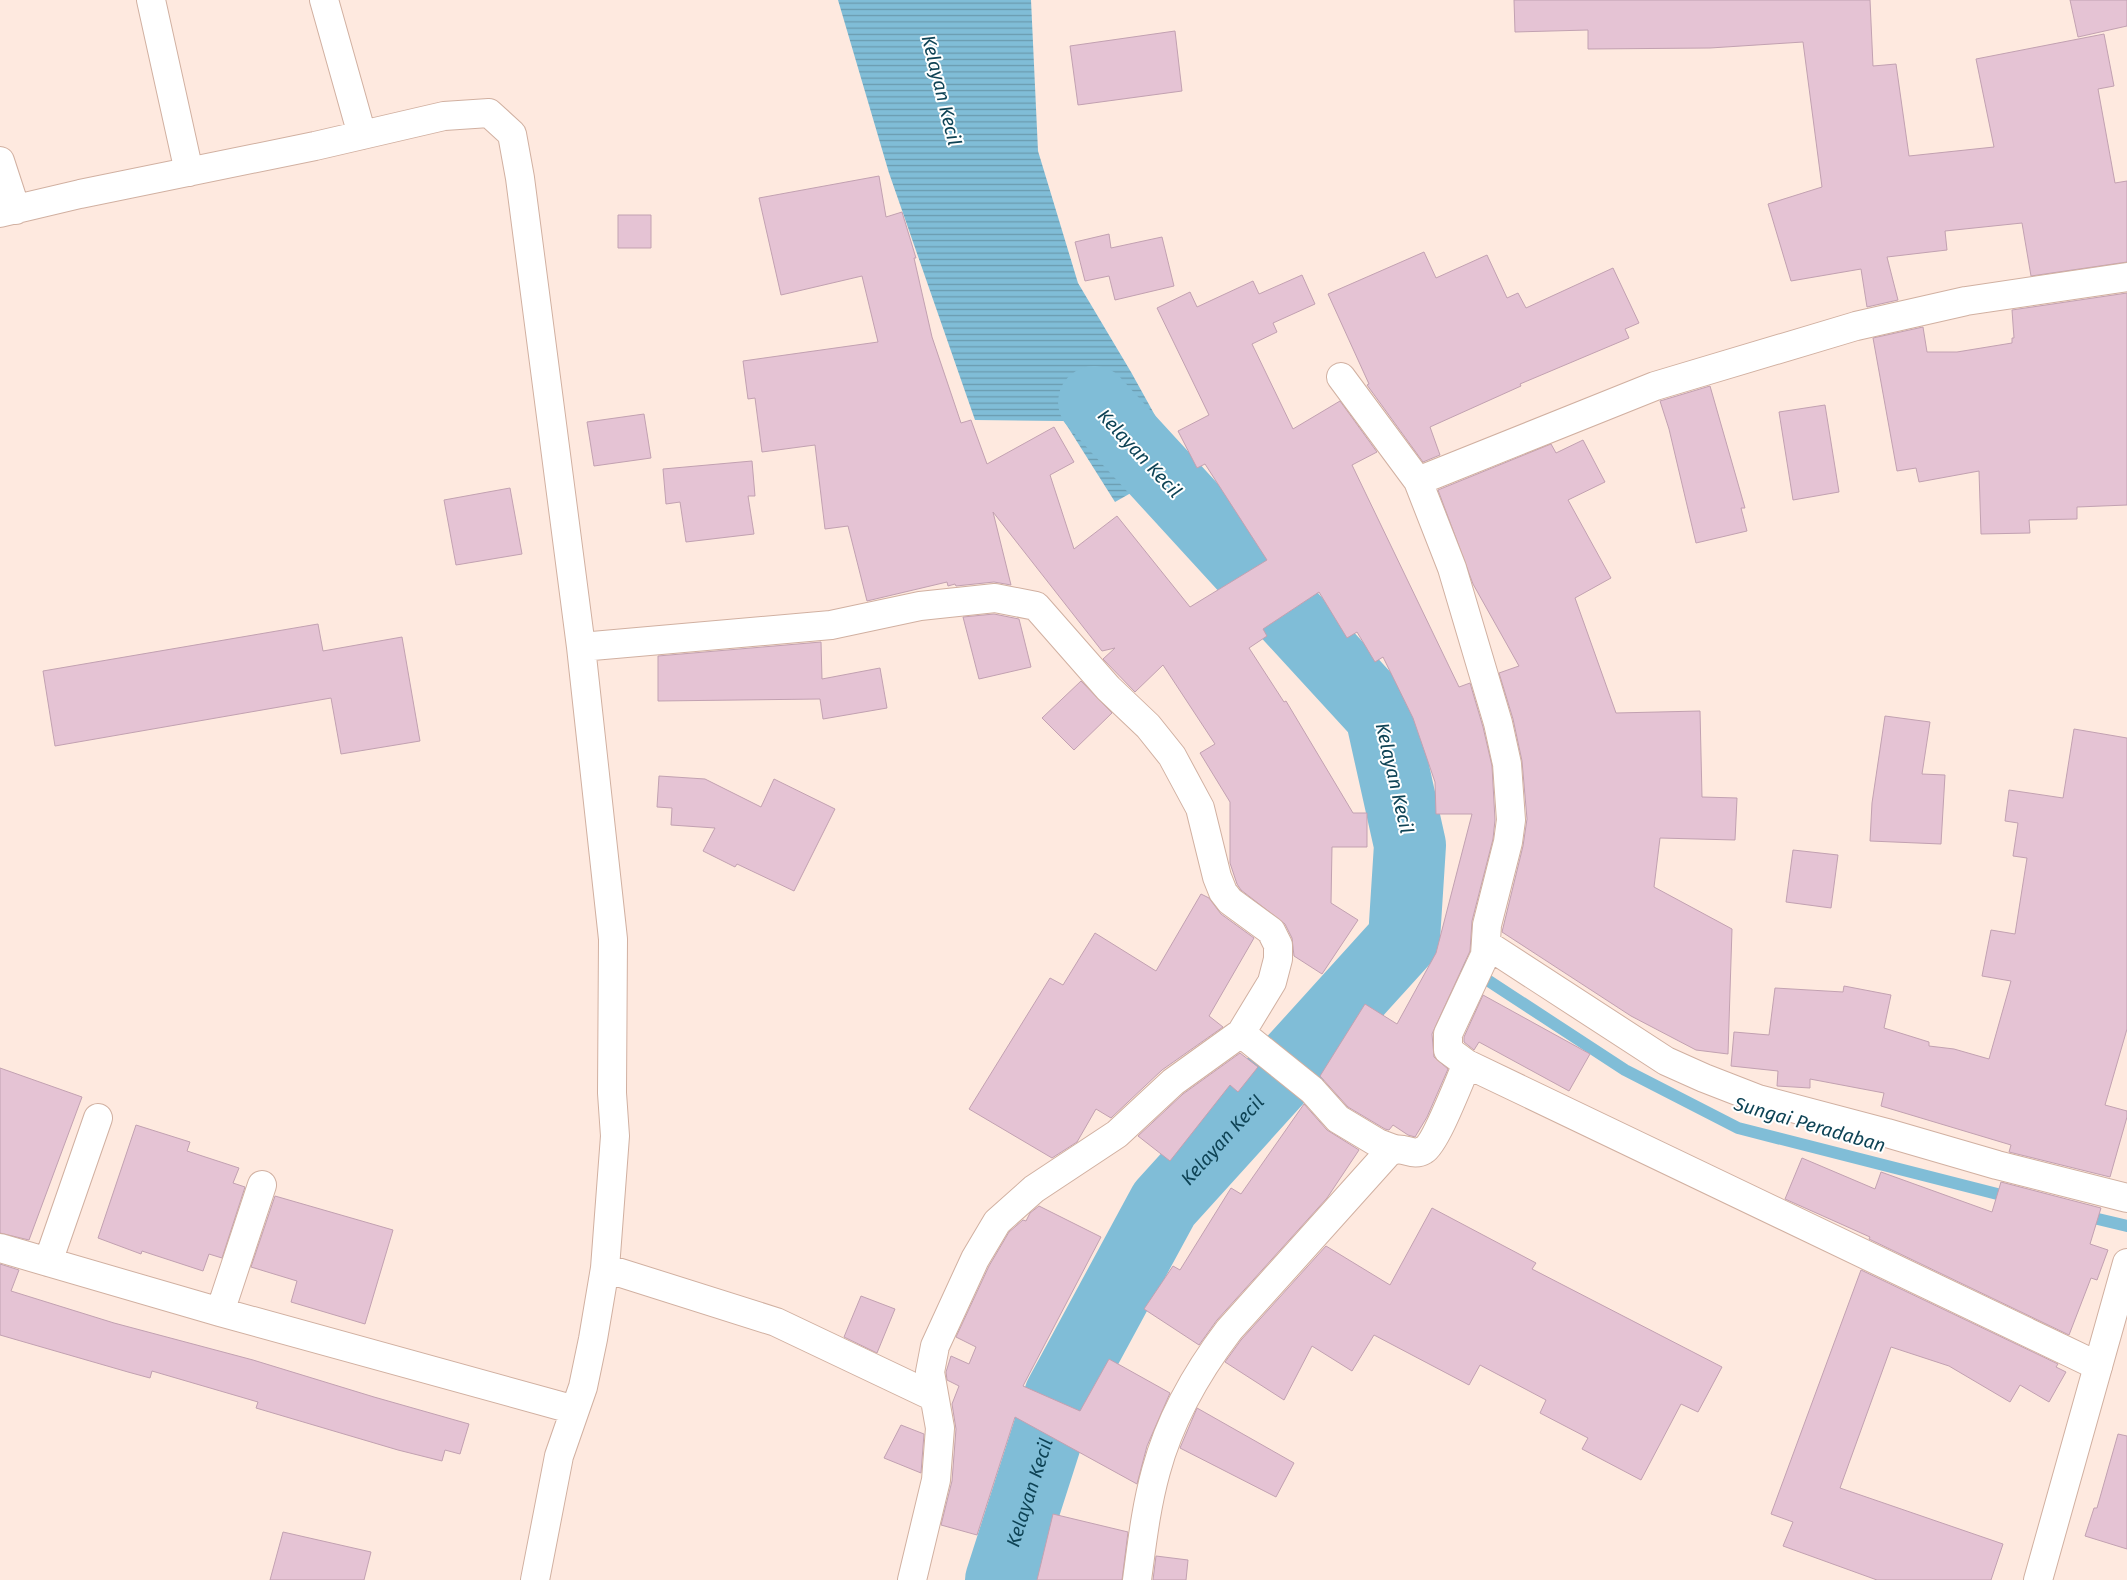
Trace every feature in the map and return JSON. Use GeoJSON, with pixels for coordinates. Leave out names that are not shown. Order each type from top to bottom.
{"type":"FeatureCollection","features":[{"type":"Feature","properties":{"kind":"street"},"geometry":{"type":"LineString","coordinates":[[151,0],[189,172]]}},
{"type":"Feature","properties":{"kind":"street"},"geometry":{"type":"LineString","coordinates":[[324,0],[362,135]]}},
{"type":"Feature","properties":{"kind":"street"},"geometry":{"type":"LineString","coordinates":[[0,161],[8,211],[444,116],[489,113],[512,134],[521,187],[581,647],[613,939],[612,1093],[616,1136],[605,1268],[583,1387],[559,1456],[535,1580]]}},
{"type":"Feature","properties":{"kind":"street"},"geometry":{"type":"LineString","coordinates":[[1418,481],[1656,386],[1856,326],[1966,301],[2127,277]]}},
{"type":"Feature","properties":{"kind":"street"},"geometry":{"type":"LineString","coordinates":[[1340,377],[1418,481],[1452,568],[1498,723],[1507,764],[1511,820],[1508,842],[1487,925],[1486,950],[1448,1034],[1448,1050],[1466,1064],[2098,1366]]}},
{"type":"Feature","properties":{"kind":"street"},"geometry":{"type":"LineString","coordinates":[[581,647],[831,625],[920,606],[995,598],[1036,606],[1108,688],[1148,726],[1172,756],[1200,808],[1217,877],[1223,892],[1230,901],[1271,931],[1278,945],[1278,959],[1272,982],[1241,1033],[1173,1082],[1117,1134],[1034,1189],[997,1222],[975,1259],[935,1346],[930,1372],[940,1428],[936,1480],[912,1580]]}},
{"type":"Feature","properties":{"kind":"street"},"geometry":{"type":"LineString","coordinates":[[1486,950],[1666,1061],[1758,1099],[1887,1133],[1997,1165],[2127,1198]]}},
{"type":"Feature","properties":{"kind":"street"},"geometry":{"type":"LineString","coordinates":[[1241,1033],[1312,1090],[1338,1119],[1378,1143],[1394,1149],[1416,1153],[1426,1150],[1435,1135],[1466,1064]]}},
{"type":"Feature","properties":{"kind":"street"},"geometry":{"type":"LineString","coordinates":[[48,1262],[98,1118]]}},
{"type":"Feature","properties":{"kind":"street"},"geometry":{"type":"LineString","coordinates":[[1136,1580],[1146,1514],[1158,1464],[1181,1406],[1209,1356],[1229,1330],[1388,1153],[1394,1149]]}},
{"type":"Feature","properties":{"kind":"street"},"geometry":{"type":"LineString","coordinates":[[220,1312],[262,1185]]}},
{"type":"Feature","properties":{"kind":"street"},"geometry":{"type":"LineString","coordinates":[[0,1248],[220,1312],[575,1410]]}},
{"type":"Feature","properties":{"kind":"street"},"geometry":{"type":"LineString","coordinates":[[2038,1580],[2127,1263]]}},
{"type":"Feature","properties":{"kind":"street"},"geometry":{"type":"LineString","coordinates":[[605,1268],[776,1322],[934,1397]]}},
{"type":"Feature","properties":{"kind":"water"},"geometry":{"type":"Polygon","coordinates":[[[838,0],[1031,0],[1038,151],[1078,283],[1131,372],[1182,464],[1115,502],[1064,421],[975,420],[889,173],[838,0]]]}},
{"type":"Feature","properties":{"kind":"building"},"geometry":{"type":"Polygon","coordinates":[[[1514,0],[1870,0],[1873,66],[1896,64],[1909,156],[1994,147],[1976,59],[2104,34],[2114,86],[2098,89],[2115,183],[2127,181],[2127,262],[2031,276],[2022,223],[1945,231],[1947,250],[1887,257],[1898,300],[1867,307],[1861,269],[1791,281],[1768,204],[1822,187],[1803,42],[1710,48],[1588,49],[1588,30],[1515,32],[1514,0]]]}},
{"type":"Feature","properties":{"kind":"building"},"geometry":{"type":"Polygon","coordinates":[[[2070,0],[2127,0],[2127,26],[2078,37],[2070,0]]]}},
{"type":"Feature","properties":{"kind":"building"},"geometry":{"type":"Polygon","coordinates":[[[1175,31],[1182,91],[1078,105],[1070,46],[1175,31]]]}},
{"type":"Feature","properties":{"kind":"building"},"geometry":{"type":"Polygon","coordinates":[[[879,176],[886,217],[902,212],[916,258],[914,258],[932,337],[961,423],[971,420],[987,464],[1054,427],[1074,462],[1050,475],[1074,549],[1117,516],[1190,607],[1267,560],[1205,464],[1197,468],[1178,431],[1209,415],[1157,308],[1190,292],[1197,307],[1253,281],[1259,294],[1302,275],[1315,304],[1273,323],[1277,332],[1252,344],[1293,429],[1340,401],[1377,452],[1352,465],[1459,687],[1470,683],[1492,766],[1495,820],[1493,839],[1472,921],[1470,951],[1432,1034],[1434,1057],[1448,1069],[1427,1117],[1415,1137],[1408,1135],[1393,1125],[1389,1130],[1385,1129],[1348,1107],[1320,1076],[1365,1004],[1397,1024],[1436,953],[1472,814],[1436,814],[1435,782],[1413,718],[1383,657],[1375,662],[1357,632],[1347,638],[1319,592],[1263,629],[1267,636],[1249,648],[1284,702],[1286,701],[1353,813],[1367,813],[1367,847],[1332,847],[1331,903],[1358,920],[1322,974],[1294,956],[1292,938],[1285,924],[1241,890],[1237,884],[1230,863],[1230,802],[1200,753],[1215,744],[1163,665],[1135,692],[1103,659],[1115,648],[1102,651],[993,512],[1011,585],[994,582],[948,586],[947,582],[867,601],[848,526],[825,529],[815,445],[762,452],[755,398],[748,399],[743,361],[878,342],[862,276],[781,295],[759,198],[879,176]]]}},
{"type":"Feature","properties":{"kind":"building"},"geometry":{"type":"Polygon","coordinates":[[[618,215],[651,215],[651,248],[618,248],[618,215]]]}},
{"type":"Feature","properties":{"kind":"building"},"geometry":{"type":"Polygon","coordinates":[[[1109,234],[1111,248],[1162,237],[1174,286],[1115,300],[1109,276],[1085,281],[1075,242],[1109,234]]]}},
{"type":"Feature","properties":{"kind":"building"},"geometry":{"type":"Polygon","coordinates":[[[1424,252],[1436,278],[1487,255],[1507,298],[1518,293],[1526,308],[1613,268],[1639,323],[1625,329],[1629,338],[1520,384],[1521,386],[1430,427],[1440,455],[1423,462],[1367,385],[1369,384],[1328,294],[1424,252]]]}},
{"type":"Feature","properties":{"kind":"building"},"geometry":{"type":"Polygon","coordinates":[[[2127,293],[2127,505],[2077,507],[2077,519],[2029,520],[2030,533],[1981,534],[1979,471],[1919,482],[1916,468],[1897,471],[1873,338],[1923,327],[1927,352],[1957,352],[2012,343],[2012,338],[2014,338],[2012,310],[2127,293]]]}},
{"type":"Feature","properties":{"kind":"building"},"geometry":{"type":"Polygon","coordinates":[[[1710,386],[1745,508],[1741,508],[1747,531],[1696,543],[1669,429],[1660,401],[1710,386]]]}},
{"type":"Feature","properties":{"kind":"building"},"geometry":{"type":"Polygon","coordinates":[[[1825,405],[1839,492],[1793,500],[1779,412],[1825,405]]]}},
{"type":"Feature","properties":{"kind":"building"},"geometry":{"type":"Polygon","coordinates":[[[644,414],[651,458],[594,466],[587,422],[644,414]]]}},
{"type":"Feature","properties":{"kind":"building"},"geometry":{"type":"Polygon","coordinates":[[[1583,440],[1605,482],[1568,500],[1611,578],[1575,598],[1616,713],[1700,711],[1702,797],[1737,798],[1735,840],[1660,838],[1654,887],[1732,929],[1728,1054],[1696,1050],[1631,1016],[1502,932],[1523,846],[1527,819],[1522,761],[1513,719],[1499,673],[1519,666],[1473,584],[1438,490],[1551,444],[1556,453],[1583,440]]]}},
{"type":"Feature","properties":{"kind":"building"},"geometry":{"type":"Polygon","coordinates":[[[752,461],[755,496],[748,496],[754,534],[686,542],[680,502],[666,504],[663,469],[752,461]]]}},
{"type":"Feature","properties":{"kind":"building"},"geometry":{"type":"Polygon","coordinates":[[[510,488],[522,554],[456,565],[444,500],[510,488]]]}},
{"type":"Feature","properties":{"kind":"building"},"geometry":{"type":"Polygon","coordinates":[[[994,614],[1019,619],[1031,667],[979,679],[963,617],[994,614]]]}},
{"type":"Feature","properties":{"kind":"building"},"geometry":{"type":"Polygon","coordinates":[[[318,624],[323,651],[402,637],[420,741],[341,754],[331,698],[55,746],[43,671],[318,624]]]}},
{"type":"Feature","properties":{"kind":"building"},"geometry":{"type":"Polygon","coordinates":[[[821,642],[822,679],[880,668],[887,708],[823,719],[820,699],[658,701],[658,656],[821,642]]]}},
{"type":"Feature","properties":{"kind":"building"},"geometry":{"type":"Polygon","coordinates":[[[1081,681],[1112,713],[1074,750],[1042,718],[1081,681]]]}},
{"type":"Feature","properties":{"kind":"building"},"geometry":{"type":"Polygon","coordinates":[[[1885,716],[1930,722],[1922,774],[1945,775],[1941,844],[1870,841],[1872,803],[1885,716]]]}},
{"type":"Feature","properties":{"kind":"building"},"geometry":{"type":"Polygon","coordinates":[[[2074,729],[2127,738],[2127,1029],[2105,1105],[2127,1111],[2127,1117],[2110,1177],[2009,1152],[2011,1145],[1881,1106],[1884,1093],[1810,1079],[1810,1088],[1777,1086],[1778,1071],[1731,1066],[1734,1032],[1769,1035],[1775,988],[1843,992],[1844,986],[1891,995],[1884,1028],[1929,1042],[1929,1046],[1954,1049],[1989,1059],[2011,981],[1982,976],[1991,930],[2015,934],[2027,858],[2013,856],[2018,823],[2005,821],[2009,790],[2063,798],[2074,729]]]}},
{"type":"Feature","properties":{"kind":"building"},"geometry":{"type":"Polygon","coordinates":[[[659,776],[705,779],[761,807],[774,779],[835,809],[794,891],[737,864],[735,867],[703,851],[715,828],[671,825],[672,808],[657,807],[659,776]]]}},
{"type":"Feature","properties":{"kind":"building"},"geometry":{"type":"Polygon","coordinates":[[[1793,850],[1838,855],[1831,908],[1786,902],[1793,850]]]}},
{"type":"Feature","properties":{"kind":"building"},"geometry":{"type":"Polygon","coordinates":[[[1201,894],[1209,898],[1221,914],[1254,938],[1209,1016],[1223,1027],[1162,1070],[1111,1118],[1096,1109],[1077,1142],[1052,1158],[969,1109],[1050,978],[1063,985],[1095,933],[1156,971],[1201,894]]]}},
{"type":"Feature","properties":{"kind":"building"},"geometry":{"type":"Polygon","coordinates":[[[1483,995],[1590,1054],[1569,1091],[1479,1042],[1474,1050],[1464,1042],[1464,1037],[1483,995]]]}},
{"type":"Feature","properties":{"kind":"building"},"geometry":{"type":"Polygon","coordinates":[[[1240,1053],[1258,1067],[1238,1092],[1230,1085],[1170,1161],[1138,1136],[1183,1094],[1240,1053]]]}},
{"type":"Feature","properties":{"kind":"building"},"geometry":{"type":"Polygon","coordinates":[[[0,1068],[82,1097],[29,1240],[0,1233],[0,1068]]]}},
{"type":"Feature","properties":{"kind":"building"},"geometry":{"type":"Polygon","coordinates":[[[1304,1104],[1327,1130],[1359,1150],[1327,1198],[1217,1320],[1199,1345],[1144,1309],[1173,1266],[1180,1270],[1231,1188],[1241,1194],[1304,1104]]]}},
{"type":"Feature","properties":{"kind":"building"},"geometry":{"type":"Polygon","coordinates":[[[136,1125],[190,1142],[187,1151],[239,1168],[233,1183],[245,1187],[222,1258],[209,1254],[203,1271],[142,1251],[141,1254],[98,1238],[136,1125]]]}},
{"type":"Feature","properties":{"kind":"building"},"geometry":{"type":"Polygon","coordinates":[[[1802,1158],[1875,1189],[1881,1172],[1992,1212],[2001,1182],[2101,1208],[2090,1244],[2108,1250],[2097,1280],[2091,1278],[2069,1335],[1869,1239],[1870,1237],[1785,1199],[1802,1158]]]}},
{"type":"Feature","properties":{"kind":"building"},"geometry":{"type":"Polygon","coordinates":[[[275,1196],[393,1230],[365,1324],[291,1302],[297,1281],[251,1267],[275,1196]]]}},
{"type":"Feature","properties":{"kind":"building"},"geometry":{"type":"Polygon","coordinates":[[[1039,1206],[1101,1237],[1023,1386],[1080,1411],[1109,1359],[1170,1393],[1147,1446],[1137,1484],[1015,1417],[977,1535],[941,1525],[952,1481],[956,1429],[952,1404],[959,1386],[947,1380],[946,1372],[951,1356],[969,1364],[976,1347],[956,1337],[989,1266],[1009,1232],[1023,1220],[1026,1221],[1030,1213],[1039,1206]]]}},
{"type":"Feature","properties":{"kind":"building"},"geometry":{"type":"Polygon","coordinates":[[[1432,1208],[1536,1263],[1532,1269],[1722,1367],[1698,1412],[1681,1404],[1641,1480],[1582,1449],[1588,1438],[1540,1413],[1546,1400],[1480,1365],[1469,1385],[1374,1335],[1352,1371],[1312,1346],[1284,1400],[1225,1362],[1241,1340],[1326,1246],[1390,1285],[1432,1208]]]}},
{"type":"Feature","properties":{"kind":"building"},"geometry":{"type":"Polygon","coordinates":[[[0,1264],[19,1270],[11,1291],[114,1323],[253,1360],[469,1424],[460,1454],[445,1450],[442,1461],[398,1450],[256,1408],[258,1402],[152,1371],[150,1378],[0,1335],[0,1264]]]}},
{"type":"Feature","properties":{"kind":"building"},"geometry":{"type":"Polygon","coordinates":[[[1861,1270],[2058,1364],[2056,1367],[2066,1372],[2049,1402],[2020,1385],[2010,1402],[1949,1366],[1891,1347],[1840,1488],[2003,1544],[1991,1580],[1877,1580],[1783,1546],[1793,1522],[1771,1514],[1861,1270]]]}},
{"type":"Feature","properties":{"kind":"building"},"geometry":{"type":"Polygon","coordinates":[[[861,1296],[895,1309],[877,1353],[844,1337],[861,1296]]]}},
{"type":"Feature","properties":{"kind":"building"},"geometry":{"type":"Polygon","coordinates":[[[1197,1408],[1294,1463],[1276,1497],[1180,1448],[1197,1408]]]}},
{"type":"Feature","properties":{"kind":"building"},"geometry":{"type":"Polygon","coordinates":[[[901,1425],[924,1434],[921,1473],[884,1458],[901,1425]]]}},
{"type":"Feature","properties":{"kind":"building"},"geometry":{"type":"Polygon","coordinates":[[[2118,1434],[2127,1436],[2127,1549],[2085,1536],[2094,1508],[2097,1508],[2118,1434]]]}},
{"type":"Feature","properties":{"kind":"building"},"geometry":{"type":"Polygon","coordinates":[[[1053,1514],[1128,1532],[1122,1580],[1037,1580],[1053,1514]]]}},
{"type":"Feature","properties":{"kind":"building"},"geometry":{"type":"Polygon","coordinates":[[[283,1532],[371,1552],[364,1580],[270,1580],[283,1532]]]}},
{"type":"Feature","properties":{"kind":"building"},"geometry":{"type":"Polygon","coordinates":[[[1156,1556],[1188,1560],[1186,1580],[1153,1580],[1156,1556]]]}},
{"type":"Feature","properties":{"kind":"waterway","name":"Kelayan Kecil"},"geometry":{"type":"LineString","coordinates":[[1001,1580],[1060,1396],[1164,1204],[1404,939],[1410,845],[1381,715],[1094,402]]}},
{"type":"Feature","properties":{"kind":"waterway","name":"Sungai Peradaban"},"geometry":{"type":"LineString","coordinates":[[1404,939],[1475,972],[1625,1070],[1738,1128],[2013,1198]]}},
{"type":"Feature","properties":{"kind":"waterway","name":"Sungai Peradaban"},"geometry":{"type":"LineString","coordinates":[[2081,1215],[2127,1226]]}}]}
